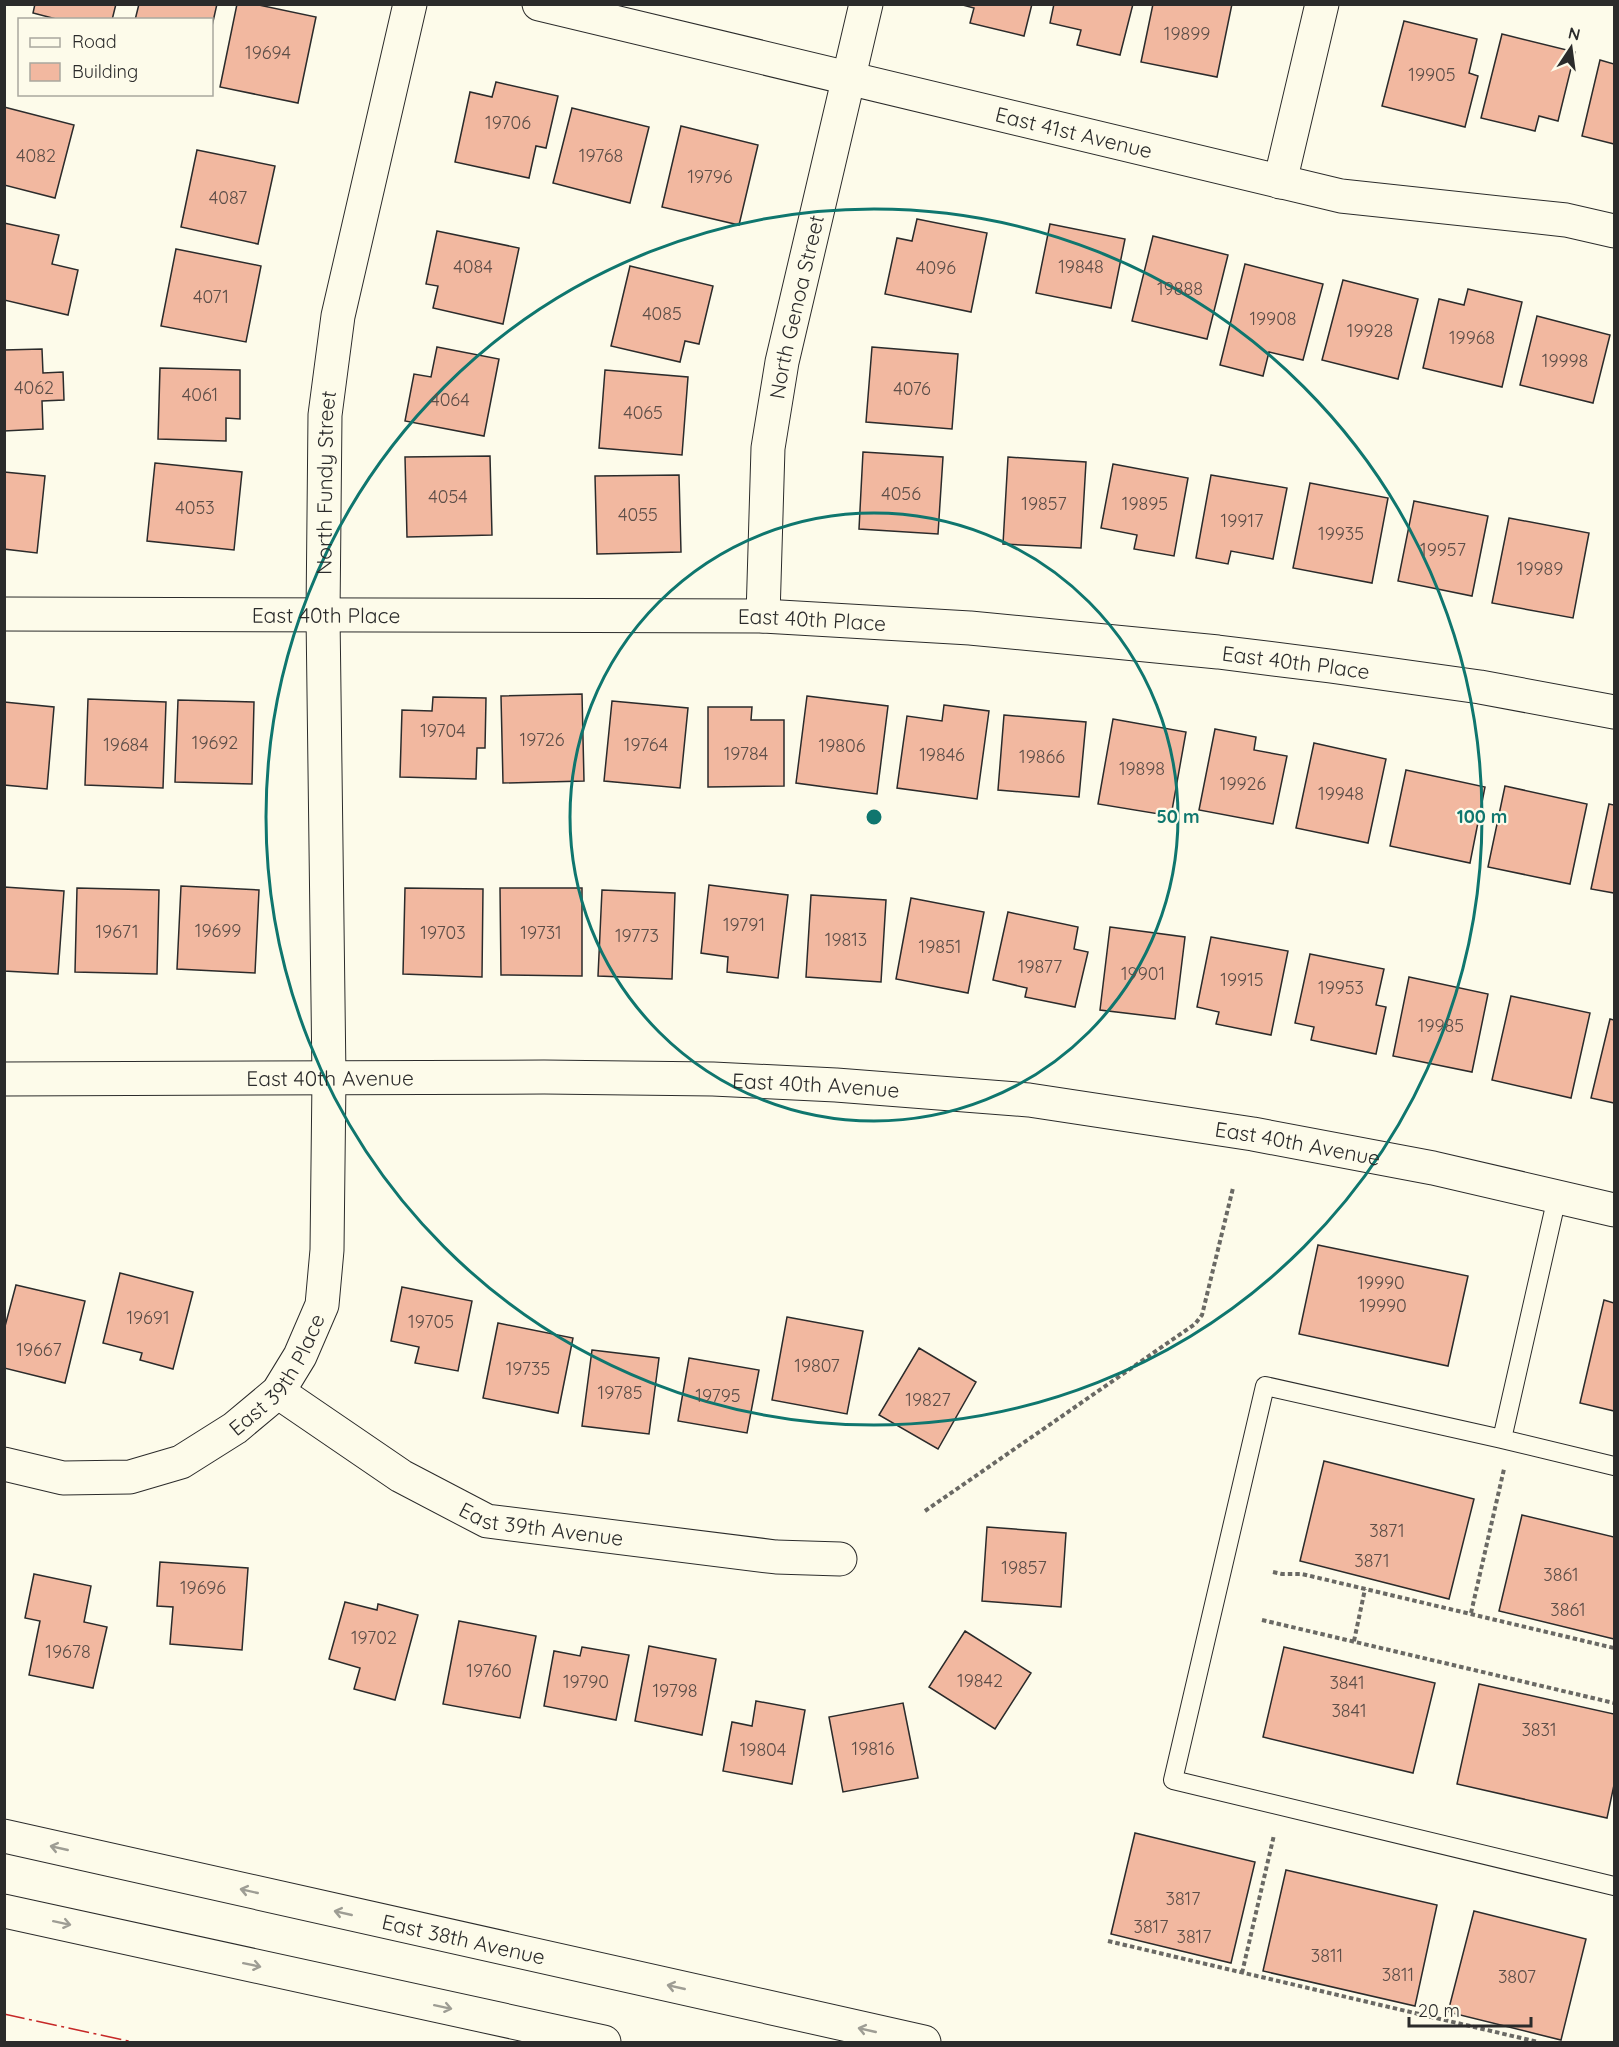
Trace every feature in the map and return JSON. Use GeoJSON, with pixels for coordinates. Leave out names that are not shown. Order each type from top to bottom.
{"type":"FeatureCollection","features":[{"type":"Feature","properties":{"kind":"street","name":"North Fundy Street"},"geometry":{"type":"LineString","coordinates":[[330,1078],[323,615],[326,415],[338,316],[410,4]]}},
{"type":"Feature","properties":{"kind":"street","name":"East 41st Avenue"},"geometry":{"type":"LineString","coordinates":[[539,4],[1341,196],[1566,220],[1614,231]]}},
{"type":"Feature","properties":{"kind":"street","name":"North Genoa Street"},"geometry":{"type":"LineString","coordinates":[[763,616],[768,448],[782,362],[866,4]]}},
{"type":"Feature","properties":{"kind":"street"},"geometry":{"type":"LineString","coordinates":[[1280,182],[1322,4]]}},
{"type":"Feature","properties":{"kind":"street","name":"East 40th Place"},"geometry":{"type":"LineString","coordinates":[[4,614],[763,616],[970,628],[1218,651],[1613,706]]}},
{"type":"Feature","properties":{"kind":"street","name":"East 40th Avenue"},"geometry":{"type":"LineString","coordinates":[[4,1079],[544,1077],[713,1079],[836,1085],[1029,1100],[1253,1134],[1432,1168],[1614,1210]]}},
{"type":"Feature","properties":{"kind":"street","name":"East 39th Place"},"geometry":{"type":"LineString","coordinates":[[4,1464],[63,1478],[130,1477],[182,1462],[235,1428],[278,1392],[300,1356],[321,1305],[327,1250],[330,1078]]}},
{"type":"Feature","properties":{"kind":"street","name":"East 39th Avenue"},"geometry":{"type":"LineString","coordinates":[[278,1392],[401,1476],[487,1521],[776,1557],[840,1559]]}},
{"type":"Feature","properties":{"kind":"street","name":"East 38th Avenue"},"geometry":{"type":"LineString","coordinates":[[4,1836],[924,2043]]}},
{"type":"Feature","properties":{"kind":"street"},"geometry":{"type":"LineString","coordinates":[[4,1911],[604,2043]]}},
{"type":"Feature","properties":{"kind":"lane"},"geometry":{"type":"LineString","coordinates":[[1502,1439],[1557,1197]]}},
{"type":"Feature","properties":{"kind":"lane"},"geometry":{"type":"LineString","coordinates":[[1614,1466],[1265,1386],[1173,1780],[1614,1886]]}},
{"type":"Feature","properties":{"kind":"path"},"geometry":{"type":"LineString","coordinates":[[925,1511],[1195,1324],[1202,1315],[1233,1188]]}},
{"type":"Feature","properties":{"kind":"path"},"geometry":{"type":"LineString","coordinates":[[1471,1614],[1505,1465]]}},
{"type":"Feature","properties":{"kind":"path"},"geometry":{"type":"LineString","coordinates":[[1273,1572],[1302,1574],[1365,1588],[1614,1648]]}},
{"type":"Feature","properties":{"kind":"path"},"geometry":{"type":"LineString","coordinates":[[1354,1641],[1365,1588]]}},
{"type":"Feature","properties":{"kind":"path"},"geometry":{"type":"LineString","coordinates":[[1262,1620],[1614,1702]]}},
{"type":"Feature","properties":{"kind":"path"},"geometry":{"type":"LineString","coordinates":[[1242,1973],[1275,1831]]}},
{"type":"Feature","properties":{"kind":"path"},"geometry":{"type":"LineString","coordinates":[[1108,1941],[1538,2043]]}},
{"type":"Feature","properties":{"kind":"building"},"geometry":{"type":"Polygon","coordinates":[[[35,4],[116,4],[112,18],[52,18],[33,13],[35,4]]]}},
{"type":"Feature","properties":{"kind":"building"},"geometry":{"type":"Polygon","coordinates":[[[139,4],[217,4],[213,22],[213,18],[136,18],[139,4]]]}},
{"type":"Feature","properties":{"kind":"building"},"geometry":{"type":"Polygon","coordinates":[[[237,4],[254,4],[316,17],[298,103],[220,87],[237,4]]]}},
{"type":"Feature","properties":{"kind":"building"},"geometry":{"type":"Polygon","coordinates":[[[959,4],[1032,4],[1024,36],[970,23],[974,8],[959,4]]]}},
{"type":"Feature","properties":{"kind":"building"},"geometry":{"type":"Polygon","coordinates":[[[1054,4],[1133,4],[1120,55],[1077,45],[1081,30],[1050,23],[1054,4]]]}},
{"type":"Feature","properties":{"kind":"building"},"geometry":{"type":"Polygon","coordinates":[[[1153,4],[1232,4],[1217,77],[1141,62],[1153,4]]]}},
{"type":"Feature","properties":{"kind":"building"},"geometry":{"type":"Polygon","coordinates":[[[1404,21],[1477,39],[1469,73],[1478,76],[1465,127],[1382,106],[1404,21]]]}},
{"type":"Feature","properties":{"kind":"building"},"geometry":{"type":"Polygon","coordinates":[[[1502,34],[1575,52],[1558,121],[1539,116],[1535,131],[1481,118],[1502,34]]]}},
{"type":"Feature","properties":{"kind":"building"},"geometry":{"type":"Polygon","coordinates":[[[1600,60],[1614,64],[1614,144],[1582,136],[1600,60]]]}},
{"type":"Feature","properties":{"kind":"building"},"geometry":{"type":"Polygon","coordinates":[[[496,82],[558,96],[546,148],[536,146],[529,178],[455,162],[470,92],[492,97],[496,82]]]}},
{"type":"Feature","properties":{"kind":"building"},"geometry":{"type":"Polygon","coordinates":[[[4,107],[74,125],[55,198],[4,185],[4,107]]]}},
{"type":"Feature","properties":{"kind":"building"},"geometry":{"type":"Polygon","coordinates":[[[572,108],[649,127],[630,203],[553,183],[572,108]]]}},
{"type":"Feature","properties":{"kind":"building"},"geometry":{"type":"Polygon","coordinates":[[[681,126],[758,145],[739,225],[662,207],[681,126]]]}},
{"type":"Feature","properties":{"kind":"building"},"geometry":{"type":"Polygon","coordinates":[[[197,150],[275,166],[258,244],[181,227],[197,150]]]}},
{"type":"Feature","properties":{"kind":"building"},"geometry":{"type":"Polygon","coordinates":[[[917,219],[987,233],[971,312],[885,294],[897,238],[912,241],[917,219]]]}},
{"type":"Feature","properties":{"kind":"building"},"geometry":{"type":"Polygon","coordinates":[[[4,223],[59,235],[52,264],[78,270],[68,315],[4,300],[4,223]]]}},
{"type":"Feature","properties":{"kind":"building"},"geometry":{"type":"Polygon","coordinates":[[[1050,224],[1125,239],[1111,308],[1036,293],[1050,224]]]}},
{"type":"Feature","properties":{"kind":"building"},"geometry":{"type":"Polygon","coordinates":[[[437,231],[519,248],[503,324],[433,308],[438,286],[426,284],[437,231]]]}},
{"type":"Feature","properties":{"kind":"building"},"geometry":{"type":"Polygon","coordinates":[[[1153,236],[1228,255],[1207,339],[1132,321],[1153,236]]]}},
{"type":"Feature","properties":{"kind":"building"},"geometry":{"type":"Polygon","coordinates":[[[176,249],[261,266],[246,342],[161,326],[176,249]]]}},
{"type":"Feature","properties":{"kind":"building"},"geometry":{"type":"Polygon","coordinates":[[[1245,264],[1323,284],[1303,360],[1269,352],[1263,376],[1220,365],[1245,264]]]}},
{"type":"Feature","properties":{"kind":"building"},"geometry":{"type":"Polygon","coordinates":[[[630,266],[713,286],[699,344],[685,341],[680,362],[611,346],[630,266]]]}},
{"type":"Feature","properties":{"kind":"building"},"geometry":{"type":"Polygon","coordinates":[[[1343,280],[1418,299],[1398,379],[1322,360],[1343,280]]]}},
{"type":"Feature","properties":{"kind":"building"},"geometry":{"type":"Polygon","coordinates":[[[1468,289],[1522,302],[1502,387],[1423,368],[1439,299],[1464,305],[1468,289]]]}},
{"type":"Feature","properties":{"kind":"building"},"geometry":{"type":"Polygon","coordinates":[[[1537,316],[1610,335],[1593,403],[1520,385],[1537,316]]]}},
{"type":"Feature","properties":{"kind":"building"},"geometry":{"type":"Polygon","coordinates":[[[437,347],[499,359],[484,436],[405,421],[414,374],[431,377],[437,347]]]}},
{"type":"Feature","properties":{"kind":"building"},"geometry":{"type":"Polygon","coordinates":[[[872,347],[958,354],[952,429],[866,422],[872,347]]]}},
{"type":"Feature","properties":{"kind":"building"},"geometry":{"type":"Polygon","coordinates":[[[42,349],[43,373],[63,372],[64,400],[42,401],[43,429],[4,431],[4,350],[42,349]]]}},
{"type":"Feature","properties":{"kind":"building"},"geometry":{"type":"Polygon","coordinates":[[[160,368],[240,370],[240,419],[226,418],[226,441],[158,439],[160,368]]]}},
{"type":"Feature","properties":{"kind":"building"},"geometry":{"type":"Polygon","coordinates":[[[605,370],[688,377],[682,455],[599,448],[605,370]]]}},
{"type":"Feature","properties":{"kind":"building"},"geometry":{"type":"Polygon","coordinates":[[[863,452],[943,457],[938,534],[859,529],[863,452]]]}},
{"type":"Feature","properties":{"kind":"building"},"geometry":{"type":"Polygon","coordinates":[[[490,456],[492,535],[407,537],[405,457],[490,456]]]}},
{"type":"Feature","properties":{"kind":"building"},"geometry":{"type":"Polygon","coordinates":[[[1008,457],[1086,462],[1081,548],[1003,544],[1008,457]]]}},
{"type":"Feature","properties":{"kind":"building"},"geometry":{"type":"Polygon","coordinates":[[[155,463],[242,472],[234,550],[147,541],[155,463]]]}},
{"type":"Feature","properties":{"kind":"building"},"geometry":{"type":"Polygon","coordinates":[[[1113,464],[1188,478],[1174,556],[1134,549],[1137,535],[1101,528],[1113,464]]]}},
{"type":"Feature","properties":{"kind":"building"},"geometry":{"type":"Polygon","coordinates":[[[4,472],[45,476],[37,553],[4,549],[4,472]]]}},
{"type":"Feature","properties":{"kind":"building"},"geometry":{"type":"Polygon","coordinates":[[[679,475],[681,552],[597,554],[595,476],[679,475]]]}},
{"type":"Feature","properties":{"kind":"building"},"geometry":{"type":"Polygon","coordinates":[[[1211,475],[1287,488],[1273,559],[1231,551],[1228,564],[1196,558],[1211,475]]]}},
{"type":"Feature","properties":{"kind":"building"},"geometry":{"type":"Polygon","coordinates":[[[1310,483],[1388,498],[1372,583],[1293,568],[1310,483]]]}},
{"type":"Feature","properties":{"kind":"building"},"geometry":{"type":"Polygon","coordinates":[[[1414,501],[1488,516],[1472,596],[1398,581],[1414,501]]]}},
{"type":"Feature","properties":{"kind":"building"},"geometry":{"type":"Polygon","coordinates":[[[1509,518],[1589,533],[1573,618],[1492,603],[1509,518]]]}},
{"type":"Feature","properties":{"kind":"building"},"geometry":{"type":"Polygon","coordinates":[[[582,694],[584,781],[503,783],[501,696],[582,694]]]}},
{"type":"Feature","properties":{"kind":"building"},"geometry":{"type":"Polygon","coordinates":[[[807,696],[888,706],[877,794],[796,783],[807,696]]]}},
{"type":"Feature","properties":{"kind":"building"},"geometry":{"type":"Polygon","coordinates":[[[433,697],[486,698],[485,748],[477,748],[476,779],[400,777],[402,710],[432,711],[433,697]]]}},
{"type":"Feature","properties":{"kind":"building"},"geometry":{"type":"Polygon","coordinates":[[[88,699],[166,702],[163,788],[85,785],[88,699]]]}},
{"type":"Feature","properties":{"kind":"building"},"geometry":{"type":"Polygon","coordinates":[[[178,700],[254,702],[252,784],[175,782],[178,700]]]}},
{"type":"Feature","properties":{"kind":"building"},"geometry":{"type":"Polygon","coordinates":[[[612,701],[688,708],[680,788],[604,781],[612,701]]]}},
{"type":"Feature","properties":{"kind":"building"},"geometry":{"type":"Polygon","coordinates":[[[4,702],[54,707],[47,789],[4,785],[4,702]]]}},
{"type":"Feature","properties":{"kind":"building"},"geometry":{"type":"Polygon","coordinates":[[[944,705],[989,711],[977,799],[897,788],[907,716],[942,721],[944,705]]]}},
{"type":"Feature","properties":{"kind":"building"},"geometry":{"type":"Polygon","coordinates":[[[708,707],[752,707],[751,720],[784,720],[784,786],[708,787],[708,707]]]}},
{"type":"Feature","properties":{"kind":"building"},"geometry":{"type":"Polygon","coordinates":[[[1004,715],[1086,722],[1079,797],[998,790],[1004,715]]]}},
{"type":"Feature","properties":{"kind":"building"},"geometry":{"type":"Polygon","coordinates":[[[1113,719],[1186,732],[1171,816],[1098,804],[1113,719]]]}},
{"type":"Feature","properties":{"kind":"building"},"geometry":{"type":"Polygon","coordinates":[[[1215,729],[1256,737],[1254,750],[1287,756],[1273,824],[1199,810],[1215,729]]]}},
{"type":"Feature","properties":{"kind":"building"},"geometry":{"type":"Polygon","coordinates":[[[1314,743],[1386,759],[1368,843],[1296,828],[1314,743]]]}},
{"type":"Feature","properties":{"kind":"building"},"geometry":{"type":"Polygon","coordinates":[[[1406,770],[1485,787],[1470,863],[1390,846],[1406,770]]]}},
{"type":"Feature","properties":{"kind":"building"},"geometry":{"type":"Polygon","coordinates":[[[1505,786],[1587,804],[1570,884],[1488,867],[1505,786]]]}},
{"type":"Feature","properties":{"kind":"building"},"geometry":{"type":"Polygon","coordinates":[[[1609,804],[1614,805],[1614,893],[1591,889],[1609,804]]]}},
{"type":"Feature","properties":{"kind":"building"},"geometry":{"type":"Polygon","coordinates":[[[709,885],[788,895],[778,978],[727,972],[728,957],[701,953],[709,885]]]}},
{"type":"Feature","properties":{"kind":"building"},"geometry":{"type":"Polygon","coordinates":[[[181,886],[259,890],[255,973],[177,969],[181,886]]]}},
{"type":"Feature","properties":{"kind":"building"},"geometry":{"type":"Polygon","coordinates":[[[4,887],[64,891],[58,974],[4,971],[4,887]]]}},
{"type":"Feature","properties":{"kind":"building"},"geometry":{"type":"Polygon","coordinates":[[[77,888],[159,890],[157,974],[75,972],[77,888]]]}},
{"type":"Feature","properties":{"kind":"building"},"geometry":{"type":"Polygon","coordinates":[[[405,888],[483,889],[482,977],[403,974],[405,888]]]}},
{"type":"Feature","properties":{"kind":"building"},"geometry":{"type":"Polygon","coordinates":[[[500,888],[582,888],[582,976],[501,975],[500,888]]]}},
{"type":"Feature","properties":{"kind":"building"},"geometry":{"type":"Polygon","coordinates":[[[602,890],[675,893],[672,979],[598,976],[602,890]]]}},
{"type":"Feature","properties":{"kind":"building"},"geometry":{"type":"Polygon","coordinates":[[[811,895],[886,900],[881,982],[806,977],[811,895]]]}},
{"type":"Feature","properties":{"kind":"building"},"geometry":{"type":"Polygon","coordinates":[[[911,898],[984,912],[968,993],[896,979],[911,898]]]}},
{"type":"Feature","properties":{"kind":"building"},"geometry":{"type":"Polygon","coordinates":[[[1008,912],[1078,927],[1074,949],[1088,952],[1075,1007],[1025,997],[1027,988],[993,980],[1008,912]]]}},
{"type":"Feature","properties":{"kind":"building"},"geometry":{"type":"Polygon","coordinates":[[[1110,927],[1185,937],[1175,1019],[1100,1010],[1110,927]]]}},
{"type":"Feature","properties":{"kind":"building"},"geometry":{"type":"Polygon","coordinates":[[[1211,937],[1288,951],[1271,1035],[1216,1024],[1219,1012],[1197,1007],[1211,937]]]}},
{"type":"Feature","properties":{"kind":"building"},"geometry":{"type":"Polygon","coordinates":[[[1310,954],[1384,969],[1376,1005],[1386,1007],[1376,1054],[1311,1040],[1314,1027],[1295,1023],[1310,954]]]}},
{"type":"Feature","properties":{"kind":"building"},"geometry":{"type":"Polygon","coordinates":[[[1409,977],[1488,994],[1472,1072],[1393,1056],[1409,977]]]}},
{"type":"Feature","properties":{"kind":"building"},"geometry":{"type":"Polygon","coordinates":[[[1511,996],[1590,1013],[1571,1098],[1492,1080],[1511,996]]]}},
{"type":"Feature","properties":{"kind":"building"},"geometry":{"type":"Polygon","coordinates":[[[1610,1019],[1614,1020],[1614,1103],[1591,1098],[1610,1019]]]}},
{"type":"Feature","properties":{"kind":"building"},"geometry":{"type":"Polygon","coordinates":[[[1318,1245],[1468,1276],[1448,1366],[1299,1334],[1318,1245]]]}},
{"type":"Feature","properties":{"kind":"building"},"geometry":{"type":"Polygon","coordinates":[[[120,1273],[193,1292],[173,1369],[140,1360],[142,1353],[103,1343],[120,1273]]]}},
{"type":"Feature","properties":{"kind":"building"},"geometry":{"type":"Polygon","coordinates":[[[16,1285],[85,1301],[65,1383],[4,1368],[4,1330],[16,1285]]]}},
{"type":"Feature","properties":{"kind":"building"},"geometry":{"type":"Polygon","coordinates":[[[402,1287],[472,1301],[458,1371],[415,1363],[419,1347],[391,1341],[402,1287]]]}},
{"type":"Feature","properties":{"kind":"building"},"geometry":{"type":"Polygon","coordinates":[[[1604,1300],[1614,1303],[1614,1411],[1580,1403],[1604,1300]]]}},
{"type":"Feature","properties":{"kind":"building"},"geometry":{"type":"Polygon","coordinates":[[[787,1317],[863,1331],[847,1414],[772,1400],[787,1317]]]}},
{"type":"Feature","properties":{"kind":"building"},"geometry":{"type":"Polygon","coordinates":[[[498,1323],[573,1338],[558,1413],[483,1398],[498,1323]]]}},
{"type":"Feature","properties":{"kind":"building"},"geometry":{"type":"Polygon","coordinates":[[[919,1348],[976,1382],[938,1449],[879,1415],[919,1348]]]}},
{"type":"Feature","properties":{"kind":"building"},"geometry":{"type":"Polygon","coordinates":[[[592,1350],[659,1358],[649,1434],[582,1426],[592,1350]]]}},
{"type":"Feature","properties":{"kind":"building"},"geometry":{"type":"Polygon","coordinates":[[[689,1358],[759,1370],[747,1433],[678,1421],[689,1358]]]}},
{"type":"Feature","properties":{"kind":"building"},"geometry":{"type":"Polygon","coordinates":[[[1324,1461],[1474,1499],[1449,1599],[1300,1561],[1324,1461]]]}},
{"type":"Feature","properties":{"kind":"building"},"geometry":{"type":"Polygon","coordinates":[[[1522,1515],[1614,1537],[1614,1639],[1499,1611],[1522,1515]]]}},
{"type":"Feature","properties":{"kind":"building"},"geometry":{"type":"Polygon","coordinates":[[[987,1527],[1066,1533],[1061,1607],[982,1601],[987,1527]]]}},
{"type":"Feature","properties":{"kind":"building"},"geometry":{"type":"Polygon","coordinates":[[[160,1562],[248,1568],[242,1650],[170,1644],[173,1607],[157,1606],[160,1562]]]}},
{"type":"Feature","properties":{"kind":"building"},"geometry":{"type":"Polygon","coordinates":[[[34,1574],[91,1586],[84,1622],[107,1627],[93,1688],[29,1675],[40,1621],[25,1618],[34,1574]]]}},
{"type":"Feature","properties":{"kind":"building"},"geometry":{"type":"Polygon","coordinates":[[[345,1602],[377,1610],[378,1604],[418,1615],[395,1700],[354,1689],[360,1668],[329,1659],[345,1602]]]}},
{"type":"Feature","properties":{"kind":"building"},"geometry":{"type":"Polygon","coordinates":[[[459,1621],[536,1636],[520,1718],[443,1704],[459,1621]]]}},
{"type":"Feature","properties":{"kind":"building"},"geometry":{"type":"Polygon","coordinates":[[[965,1631],[1031,1673],[995,1729],[929,1687],[965,1631]]]}},
{"type":"Feature","properties":{"kind":"building"},"geometry":{"type":"Polygon","coordinates":[[[649,1646],[716,1659],[702,1735],[635,1721],[649,1646]]]}},
{"type":"Feature","properties":{"kind":"building"},"geometry":{"type":"Polygon","coordinates":[[[582,1647],[629,1655],[616,1720],[544,1706],[554,1651],[580,1656],[582,1647]]]}},
{"type":"Feature","properties":{"kind":"building"},"geometry":{"type":"Polygon","coordinates":[[[1284,1647],[1435,1683],[1413,1773],[1263,1737],[1284,1647]]]}},
{"type":"Feature","properties":{"kind":"building"},"geometry":{"type":"Polygon","coordinates":[[[1479,1684],[1614,1714],[1614,1785],[1607,1818],[1457,1784],[1479,1684]]]}},
{"type":"Feature","properties":{"kind":"building"},"geometry":{"type":"Polygon","coordinates":[[[756,1701],[805,1710],[792,1784],[723,1771],[732,1722],[752,1726],[756,1701]]]}},
{"type":"Feature","properties":{"kind":"building"},"geometry":{"type":"Polygon","coordinates":[[[903,1703],[918,1778],[843,1792],[829,1717],[903,1703]]]}},
{"type":"Feature","properties":{"kind":"building"},"geometry":{"type":"Polygon","coordinates":[[[1135,1833],[1255,1862],[1231,1963],[1111,1934],[1135,1833]]]}},
{"type":"Feature","properties":{"kind":"building"},"geometry":{"type":"Polygon","coordinates":[[[1286,1870],[1437,1905],[1415,2006],[1263,1971],[1286,1870]]]}},
{"type":"Feature","properties":{"kind":"building"},"geometry":{"type":"Polygon","coordinates":[[[1474,1911],[1586,1939],[1561,2040],[1448,2012],[1474,1911]]]}},
{"type":"Feature","properties":{"kind":"power"},"geometry":{"type":"LineString","coordinates":[[4,2014],[133,2042]]}}]}
